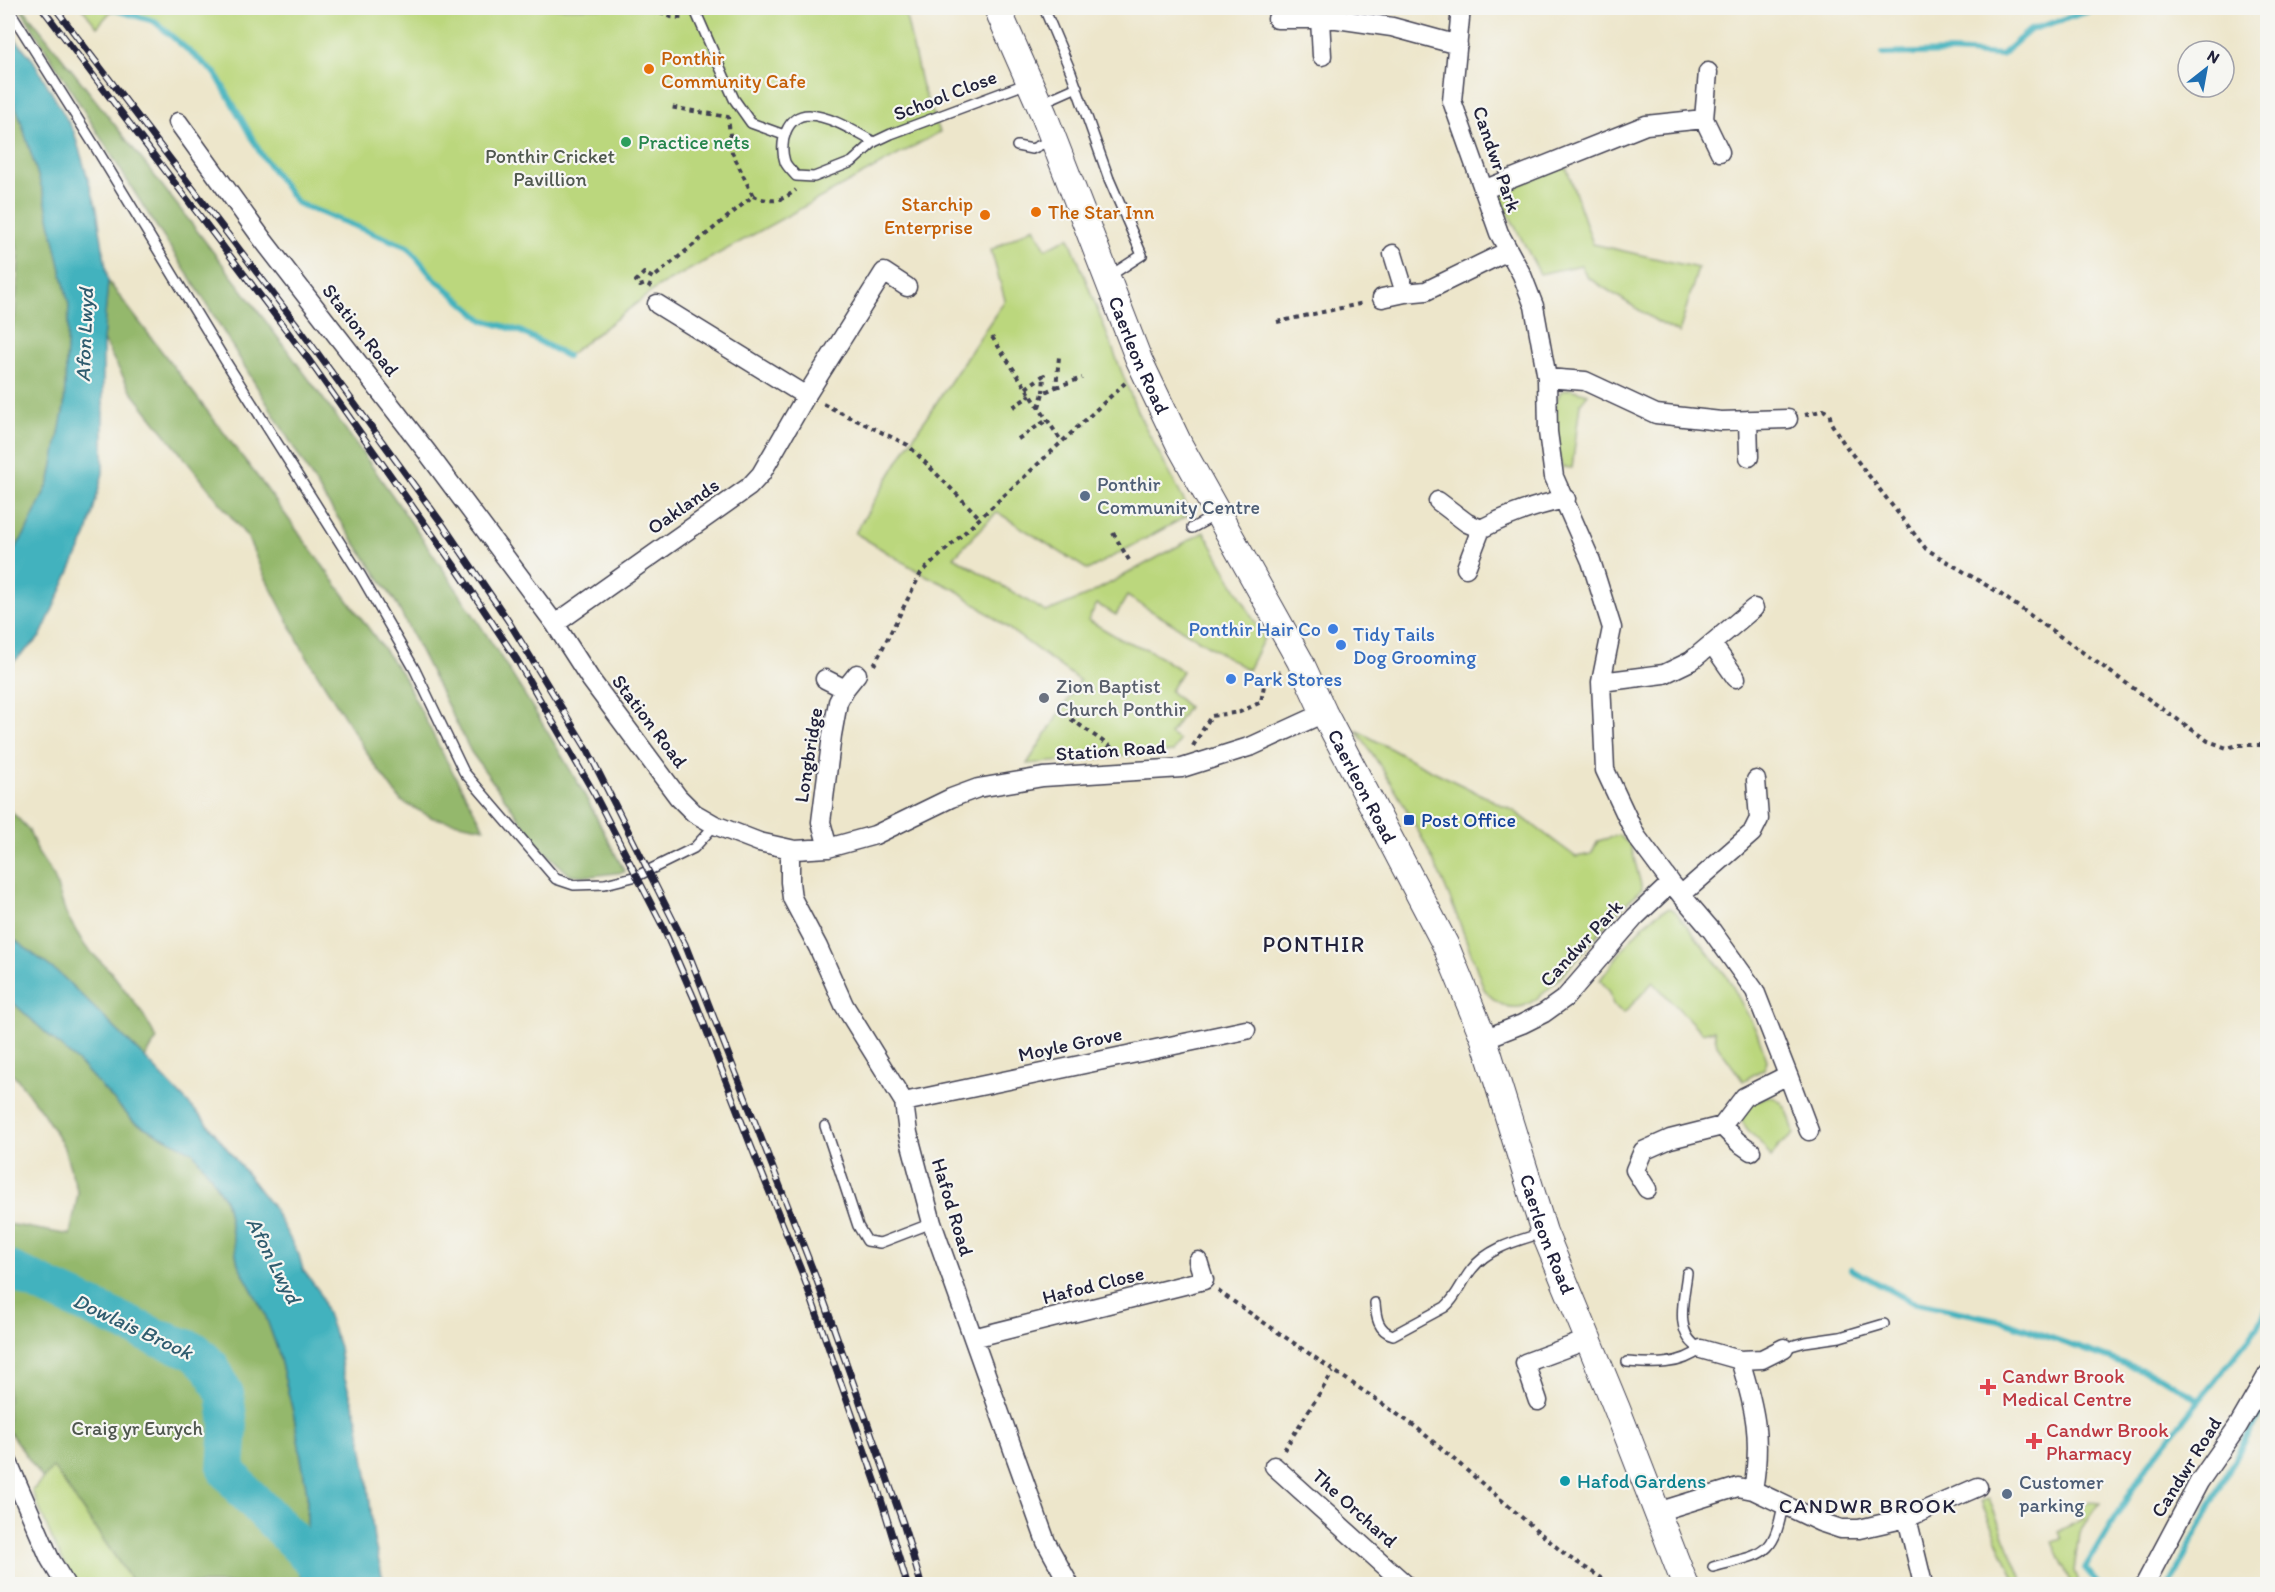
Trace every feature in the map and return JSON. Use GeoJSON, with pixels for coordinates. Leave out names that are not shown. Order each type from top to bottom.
{"type":"FeatureCollection","features":[{"type":"Feature","properties":{"kind":"main road","name":"Caerleon Road"},"geometry":{"type":"LineString","coordinates":[[998,8],[1053,138],[1139,360],[1175,436],[1300,661],[1324,713],[1445,945],[1484,1039],[1544,1232],[1617,1408],[1685,1584]]}},
{"type":"Feature","properties":{"kind":"street","name":"Candwr Park"},"geometry":{"type":"LineString","coordinates":[[1461,8],[1452,101],[1499,233],[1522,275],[1534,306],[1547,378],[1548,432],[1554,477],[1566,499],[1591,561],[1612,628],[1601,682],[1605,770],[1636,836],[1676,889],[1712,931],[1755,992],[1809,1131]]}},
{"type":"Feature","properties":{"kind":"street"},"geometry":{"type":"LineString","coordinates":[[1277,19],[1337,19],[1392,27],[1458,45]]}},
{"type":"Feature","properties":{"kind":"street"},"geometry":{"type":"LineString","coordinates":[[1320,19],[1322,56]]}},
{"type":"Feature","properties":{"kind":"street"},"geometry":{"type":"LineString","coordinates":[[1708,72],[1704,119],[1720,152]]}},
{"type":"Feature","properties":{"kind":"street"},"geometry":{"type":"LineString","coordinates":[[1484,190],[1646,125],[1704,119]]}},
{"type":"Feature","properties":{"kind":"street","name":"Station Road"},"geometry":{"type":"LineString","coordinates":[[178,122],[263,240],[427,452],[555,624],[591,680],[678,797],[694,813],[715,825],[759,843],[790,849],[828,848],[875,835],[951,798],[978,788],[1043,777],[1182,768],[1252,746],[1324,713]]}},
{"type":"Feature","properties":{"kind":"street"},"geometry":{"type":"LineString","coordinates":[[1382,298],[1426,291],[1508,251]]}},
{"type":"Feature","properties":{"kind":"street"},"geometry":{"type":"LineString","coordinates":[[1393,254],[1405,293]]}},
{"type":"Feature","properties":{"kind":"street","name":"Oaklands"},"geometry":{"type":"LineString","coordinates":[[555,624],[749,487],[761,474],[806,396],[884,272],[907,287]]}},
{"type":"Feature","properties":{"kind":"street"},"geometry":{"type":"LineString","coordinates":[[657,304],[806,396]]}},
{"type":"Feature","properties":{"kind":"street"},"geometry":{"type":"LineString","coordinates":[[1547,378],[1585,381],[1656,414],[1721,421],[1788,419]]}},
{"type":"Feature","properties":{"kind":"street"},"geometry":{"type":"LineString","coordinates":[[1748,420],[1749,457]]}},
{"type":"Feature","properties":{"kind":"street"},"geometry":{"type":"LineString","coordinates":[[1466,568],[1481,529],[1503,517],[1566,499]]}},
{"type":"Feature","properties":{"kind":"street"},"geometry":{"type":"LineString","coordinates":[[1438,501],[1467,524],[1481,529]]}},
{"type":"Feature","properties":{"kind":"street"},"geometry":{"type":"LineString","coordinates":[[1601,682],[1664,674],[1691,660],[1754,608]]}},
{"type":"Feature","properties":{"kind":"street"},"geometry":{"type":"LineString","coordinates":[[1712,644],[1736,678]]}},
{"type":"Feature","properties":{"kind":"street","name":"Longbridge"},"geometry":{"type":"LineString","coordinates":[[828,848],[821,822],[838,702],[857,674]]}},
{"type":"Feature","properties":{"kind":"street"},"geometry":{"type":"LineString","coordinates":[[825,679],[845,689]]}},
{"type":"Feature","properties":{"kind":"street"},"geometry":{"type":"LineString","coordinates":[[1676,889],[1752,833],[1759,819],[1756,780]]}},
{"type":"Feature","properties":{"kind":"street","name":"Hafod Road"},"geometry":{"type":"LineString","coordinates":[[790,849],[792,898],[818,947],[844,1005],[904,1102],[908,1133],[932,1223],[1046,1542],[1069,1584]]}},
{"type":"Feature","properties":{"kind":"street","name":"Candwr Park"},"geometry":{"type":"LineString","coordinates":[[1484,1039],[1536,1017],[1565,998],[1635,917],[1676,889]]}},
{"type":"Feature","properties":{"kind":"street","name":"Moyle Grove"},"geometry":{"type":"LineString","coordinates":[[904,1102],[1246,1030]]}},
{"type":"Feature","properties":{"kind":"street"},"geometry":{"type":"LineString","coordinates":[[1647,1189],[1635,1170],[1642,1150],[1670,1139],[1722,1126],[1744,1097],[1788,1075]]}},
{"type":"Feature","properties":{"kind":"street"},"geometry":{"type":"LineString","coordinates":[[1722,1126],[1738,1142],[1751,1150]]}},
{"type":"Feature","properties":{"kind":"street"},"geometry":{"type":"LineString","coordinates":[[1198,1262],[1204,1280],[1202,1281]]}},
{"type":"Feature","properties":{"kind":"street","name":"Hafod Close"},"geometry":{"type":"LineString","coordinates":[[973,1338],[1202,1281]]}},
{"type":"Feature","properties":{"kind":"street"},"geometry":{"type":"LineString","coordinates":[[1538,1401],[1525,1363],[1587,1340]]}},
{"type":"Feature","properties":{"kind":"street"},"geometry":{"type":"LineString","coordinates":[[1701,1349],[1740,1360],[1762,1359],[1784,1348]]}},
{"type":"Feature","properties":{"kind":"street"},"geometry":{"type":"LineString","coordinates":[[1740,1360],[1758,1428],[1758,1462],[1753,1490]]}},
{"type":"Feature","properties":{"kind":"street","name":"Candwr Road"},"geometry":{"type":"LineString","coordinates":[[2145,1584],[2199,1482],[2238,1426],[2268,1374]]}},
{"type":"Feature","properties":{"kind":"street"},"geometry":{"type":"LineString","coordinates":[[8,1462],[50,1559],[65,1584]]}},
{"type":"Feature","properties":{"kind":"street","name":"The Orchard"},"geometry":{"type":"LineString","coordinates":[[1274,1466],[1405,1584]]}},
{"type":"Feature","properties":{"kind":"street"},"geometry":{"type":"LineString","coordinates":[[1656,1512],[1738,1486],[1753,1490],[1820,1522],[1841,1529],[1859,1529],[1906,1518],[1978,1487]]}},
{"type":"Feature","properties":{"kind":"street"},"geometry":{"type":"LineString","coordinates":[[1906,1518],[1923,1584]]}},
{"type":"Feature","properties":{"kind":"lane"},"geometry":{"type":"LineString","coordinates":[[8,8],[226,362],[362,576],[415,670],[464,772],[556,879],[574,885],[595,885],[637,876],[694,848],[715,825]]}},
{"type":"Feature","properties":{"kind":"lane"},"geometry":{"type":"LineString","coordinates":[[694,8],[734,99],[751,123],[784,135]]}},
{"type":"Feature","properties":{"kind":"lane"},"geometry":{"type":"LineString","coordinates":[[1044,8],[1077,87],[1110,180],[1142,255],[1106,278]]}},
{"type":"Feature","properties":{"kind":"lane","name":"School Close"},"geometry":{"type":"LineString","coordinates":[[814,177],[852,162],[874,142],[958,108],[1077,87]]}},
{"type":"Feature","properties":{"kind":"lane"},"geometry":{"type":"LineString","coordinates":[[814,177],[796,176],[785,164],[784,135],[788,126],[797,118],[808,115],[836,123],[874,142]]}},
{"type":"Feature","properties":{"kind":"lane"},"geometry":{"type":"LineString","coordinates":[[1017,146],[1032,149],[1053,138]]}},
{"type":"Feature","properties":{"kind":"lane"},"geometry":{"type":"LineString","coordinates":[[1192,528],[1218,514]]}},
{"type":"Feature","properties":{"kind":"lane"},"geometry":{"type":"LineString","coordinates":[[825,1126],[858,1226],[867,1241],[880,1243],[932,1223]]}},
{"type":"Feature","properties":{"kind":"lane"},"geometry":{"type":"LineString","coordinates":[[1375,1303],[1377,1319],[1382,1329],[1387,1334],[1393,1335],[1445,1307],[1452,1301],[1473,1267],[1487,1255],[1505,1245],[1544,1232]]}},
{"type":"Feature","properties":{"kind":"lane"},"geometry":{"type":"LineString","coordinates":[[1627,1362],[1655,1364],[1692,1356],[1701,1349],[1693,1345],[1683,1327],[1687,1273]]}},
{"type":"Feature","properties":{"kind":"lane"},"geometry":{"type":"LineString","coordinates":[[1784,1348],[1805,1342],[1840,1337],[1884,1324]]}},
{"type":"Feature","properties":{"kind":"lane"},"geometry":{"type":"LineString","coordinates":[[1713,1567],[1761,1552],[1770,1546],[1775,1538],[1783,1504]]}},
{"type":"Feature","properties":{"kind":"path"},"geometry":{"type":"LineString","coordinates":[[652,8],[671,17],[699,20]]}},
{"type":"Feature","properties":{"kind":"path"},"geometry":{"type":"LineString","coordinates":[[670,107],[728,117],[732,152],[753,196],[766,201],[784,199],[814,177]]}},
{"type":"Feature","properties":{"kind":"path"},"geometry":{"type":"LineString","coordinates":[[657,304],[662,293],[646,284],[640,286],[636,281],[644,273],[653,278],[753,196]]}},
{"type":"Feature","properties":{"kind":"path"},"geometry":{"type":"LineString","coordinates":[[1277,322],[1382,298]]}},
{"type":"Feature","properties":{"kind":"path"},"geometry":{"type":"LineString","coordinates":[[992,337],[1062,442]]}},
{"type":"Feature","properties":{"kind":"path"},"geometry":{"type":"LineString","coordinates":[[1056,387],[1059,357]]}},
{"type":"Feature","properties":{"kind":"path"},"geometry":{"type":"LineString","coordinates":[[1026,388],[1044,375],[1039,408]]}},
{"type":"Feature","properties":{"kind":"path"},"geometry":{"type":"LineString","coordinates":[[1042,393],[1082,378]]}},
{"type":"Feature","properties":{"kind":"path"},"geometry":{"type":"LineString","coordinates":[[857,674],[872,669],[921,573],[1126,383]]}},
{"type":"Feature","properties":{"kind":"path"},"geometry":{"type":"LineString","coordinates":[[1012,407],[1031,395]]}},
{"type":"Feature","properties":{"kind":"path"},"geometry":{"type":"LineString","coordinates":[[806,396],[908,445],[980,518]]}},
{"type":"Feature","properties":{"kind":"path"},"geometry":{"type":"LineString","coordinates":[[1788,419],[1824,410],[1830,416],[1831,423],[1845,444],[1926,549],[1996,591],[2208,741],[2228,748],[2238,745],[2268,745]]}},
{"type":"Feature","properties":{"kind":"path"},"geometry":{"type":"LineString","coordinates":[[1018,439],[1047,420]]}},
{"type":"Feature","properties":{"kind":"path"},"geometry":{"type":"LineString","coordinates":[[1113,533],[1129,560]]}},
{"type":"Feature","properties":{"kind":"path"},"geometry":{"type":"LineString","coordinates":[[1182,768],[1201,729],[1211,716],[1240,712],[1261,702],[1264,680],[1300,661]]}},
{"type":"Feature","properties":{"kind":"path"},"geometry":{"type":"LineString","coordinates":[[1071,719],[1143,770]]}},
{"type":"Feature","properties":{"kind":"path"},"geometry":{"type":"LineString","coordinates":[[1202,1281],[1416,1427],[1567,1556],[1611,1584]]}},
{"type":"Feature","properties":{"kind":"path"},"geometry":{"type":"LineString","coordinates":[[1274,1466],[1333,1372]]}},
{"type":"Feature","properties":{"kind":"green space"},"geometry":{"type":"Polygon","coordinates":[[[20,8],[23,8],[241,289],[312,384],[449,577],[575,778],[625,872],[591,876],[570,875],[541,848],[471,752],[395,601],[325,499],[200,293],[20,8]]]}},
{"type":"Feature","properties":{"kind":"green space","name":"Ponthir Cricket Pavillion"},"geometry":{"type":"Polygon","coordinates":[[[82,8],[904,8],[922,87],[940,132],[658,287],[567,356],[520,331],[483,320],[432,276],[407,247],[297,203],[261,154],[216,74],[154,21],[113,9],[97,27],[82,8]]]}},
{"type":"Feature","properties":{"kind":"green space"},"geometry":{"type":"Polygon","coordinates":[[[8,87],[44,195],[69,305],[64,408],[50,480],[25,534],[8,559],[8,340],[15,316],[19,257],[8,199],[8,87]]]}},
{"type":"Feature","properties":{"kind":"green space"},"geometry":{"type":"Polygon","coordinates":[[[1566,166],[1593,244],[1698,268],[1679,333],[1587,277],[1581,265],[1540,274],[1501,200],[1502,195],[1506,190],[1566,166]]]}},
{"type":"Feature","properties":{"kind":"green space"},"geometry":{"type":"Polygon","coordinates":[[[1034,227],[1046,249],[1069,237],[1137,411],[1191,514],[1088,570],[997,512],[954,557],[1046,612],[1088,595],[1204,532],[1264,638],[1248,670],[1127,596],[1116,615],[1097,604],[1088,620],[1122,640],[1149,650],[1182,671],[1170,691],[1188,707],[1170,734],[1179,740],[1173,752],[1027,764],[1080,681],[956,590],[921,573],[855,533],[908,445],[1005,300],[991,250],[1034,227]]]}},
{"type":"Feature","properties":{"kind":"green space"},"geometry":{"type":"Polygon","coordinates":[[[108,281],[260,480],[402,674],[484,828],[433,818],[401,801],[372,761],[305,654],[261,569],[248,538],[131,391],[103,340],[108,281]]]}},
{"type":"Feature","properties":{"kind":"green space"},"geometry":{"type":"Polygon","coordinates":[[[1570,389],[1588,394],[1580,404],[1572,468],[1562,467],[1554,428],[1557,399],[1561,391],[1570,389]]]}},
{"type":"Feature","properties":{"kind":"green space"},"geometry":{"type":"Polygon","coordinates":[[[1356,730],[1514,811],[1576,857],[1591,854],[1598,841],[1619,835],[1631,846],[1642,889],[1619,910],[1568,969],[1542,995],[1519,1007],[1508,1007],[1499,1003],[1484,989],[1454,908],[1424,842],[1381,766],[1356,730]]]}},
{"type":"Feature","properties":{"kind":"green space"},"geometry":{"type":"Polygon","coordinates":[[[8,808],[29,830],[38,853],[54,877],[66,914],[85,946],[111,972],[141,1011],[157,1039],[145,1058],[61,975],[8,935],[8,808]]]}},
{"type":"Feature","properties":{"kind":"green space"},"geometry":{"type":"Polygon","coordinates":[[[1670,908],[1676,912],[1728,978],[1757,1032],[1767,1060],[1765,1068],[1743,1081],[1717,1045],[1714,1030],[1702,1033],[1653,982],[1624,1013],[1613,1005],[1610,992],[1600,980],[1641,928],[1660,912],[1670,908]]]}},
{"type":"Feature","properties":{"kind":"green space","name":"Craig yr Eurych"},"geometry":{"type":"Polygon","coordinates":[[[8,998],[83,1067],[134,1122],[193,1152],[226,1202],[238,1264],[265,1314],[278,1351],[294,1416],[307,1493],[307,1539],[296,1560],[303,1584],[134,1584],[53,1467],[43,1479],[8,1430],[8,1224],[70,1235],[78,1193],[63,1145],[43,1113],[8,1070],[8,998]]]}},
{"type":"Feature","properties":{"kind":"green space"},"geometry":{"type":"Polygon","coordinates":[[[1768,1096],[1784,1105],[1794,1134],[1779,1146],[1771,1158],[1764,1146],[1746,1127],[1741,1117],[1750,1104],[1768,1096]]]}},
{"type":"Feature","properties":{"kind":"green space"},"geometry":{"type":"Polygon","coordinates":[[[53,1467],[134,1584],[75,1584],[55,1546],[32,1491],[53,1467]]]}},
{"type":"Feature","properties":{"kind":"green space"},"geometry":{"type":"Polygon","coordinates":[[[1989,1499],[2024,1584],[2016,1584],[1981,1501],[1989,1499]]]}},
{"type":"Feature","properties":{"kind":"green space"},"geometry":{"type":"Polygon","coordinates":[[[2090,1502],[2100,1503],[2079,1533],[2074,1571],[2079,1584],[2071,1584],[2053,1541],[2061,1538],[2058,1531],[2084,1519],[2078,1507],[2090,1502]]]}},
{"type":"Feature","properties":{"kind":"water","name":"Afon Lwyd"},"geometry":{"type":"Polygon","coordinates":[[[8,30],[33,60],[74,132],[97,209],[108,281],[103,340],[103,473],[87,534],[40,637],[8,667],[8,559],[25,534],[50,480],[64,408],[69,305],[44,195],[8,87],[8,30]]]}},
{"type":"Feature","properties":{"kind":"water","name":"Afon Lwyd"},"geometry":{"type":"Polygon","coordinates":[[[8,935],[61,975],[145,1058],[207,1123],[272,1206],[299,1255],[303,1270],[319,1291],[339,1347],[342,1369],[358,1420],[374,1540],[382,1575],[387,1584],[303,1584],[296,1560],[307,1539],[307,1493],[294,1416],[278,1351],[265,1314],[238,1264],[226,1202],[193,1152],[134,1122],[83,1067],[8,998],[8,935]]]}},
{"type":"Feature","properties":{"kind":"waterway"},"geometry":{"type":"LineString","coordinates":[[113,8],[154,21],[216,74],[261,154],[297,203],[408,247],[432,276],[483,320],[520,331],[567,356]]}},
{"type":"Feature","properties":{"kind":"waterway"},"geometry":{"type":"LineString","coordinates":[[1883,54],[1951,52],[2001,55],[2030,30],[2099,8]]}},
{"type":"Feature","properties":{"kind":"waterway","name":"CANDWR BROOK"},"geometry":{"type":"LineString","coordinates":[[2265,8],[2268,45]]}},
{"type":"Feature","properties":{"kind":"waterway","name":"Dowlais Brook"},"geometry":{"type":"LineString","coordinates":[[8,1269],[158,1338],[195,1351],[211,1367],[225,1394],[229,1425],[226,1469],[244,1491],[336,1584]]}},
{"type":"Feature","properties":{"kind":"waterway"},"geometry":{"type":"LineString","coordinates":[[1851,1269],[1912,1302],[2003,1321],[2162,1377],[2199,1400]]}},
{"type":"Feature","properties":{"kind":"waterway"},"geometry":{"type":"LineString","coordinates":[[2099,1584],[2085,1568],[2146,1467],[2258,1327],[2268,1306]]}},
{"type":"Feature","properties":{"kind":"waterway"},"geometry":{"type":"LineString","coordinates":[[2170,1584],[2241,1447],[2268,1403]]}},
{"type":"Feature","properties":{"kind":"railway"},"geometry":{"type":"LineString","coordinates":[[42,8],[306,356],[456,568],[517,660],[594,793],[662,925],[696,1003],[803,1275],[876,1483],[907,1584]]}},
{"type":"Feature","properties":{"kind":"railway"},"geometry":{"type":"LineString","coordinates":[[55,8],[297,325],[443,525],[509,622],[588,751],[685,944],[816,1278],[903,1523],[921,1584]]}},
{"type":"Feature","properties":{"kind":"place","name":"Ponthir Community Cafe"},"geometry":{"type":"Point","coordinates":[649,69]}},
{"type":"Feature","properties":{"kind":"place","name":"Practice nets"},"geometry":{"type":"Point","coordinates":[626,142]}},
{"type":"Feature","properties":{"kind":"place","name":"The Star Inn"},"geometry":{"type":"Point","coordinates":[1036,212]}},
{"type":"Feature","properties":{"kind":"place","name":"Starchip Enterprise"},"geometry":{"type":"Point","coordinates":[985,215]}},
{"type":"Feature","properties":{"kind":"place","name":"Ponthir Community Centre"},"geometry":{"type":"Point","coordinates":[1085,496]}},
{"type":"Feature","properties":{"kind":"place","name":"Ponthir Hair Co"},"geometry":{"type":"Point","coordinates":[1333,629]}},
{"type":"Feature","properties":{"kind":"place","name":"Tidy Tails Dog Grooming"},"geometry":{"type":"Point","coordinates":[1341,645]}},
{"type":"Feature","properties":{"kind":"place","name":"Park Stores"},"geometry":{"type":"Point","coordinates":[1231,679]}},
{"type":"Feature","properties":{"kind":"place","name":"Zion Baptist Church Ponthir"},"geometry":{"type":"Point","coordinates":[1044,698]}},
{"type":"Feature","properties":{"kind":"place","name":"Post Office"},"geometry":{"type":"Point","coordinates":[1409,820]}},
{"type":"Feature","properties":{"kind":"place","name":"Candwr Brook Medical Centre"},"geometry":{"type":"Point","coordinates":[1988,1387]}},
{"type":"Feature","properties":{"kind":"place","name":"Candwr Brook Pharmacy"},"geometry":{"type":"Point","coordinates":[2034,1441]}},
{"type":"Feature","properties":{"kind":"place","name":"Hafod Gardens"},"geometry":{"type":"Point","coordinates":[1565,1481]}},
{"type":"Feature","properties":{"kind":"place","name":"Customer parking"},"geometry":{"type":"Point","coordinates":[2007,1494]}},
{"type":"Feature","properties":{"kind":"district","name":"PONTHIR"},"geometry":{"type":"Point","coordinates":[1314,944]}},
{"type":"Feature","properties":{"kind":"district","name":"CANDWR BROOK"},"geometry":{"type":"Point","coordinates":[1868,1505]}}]}
